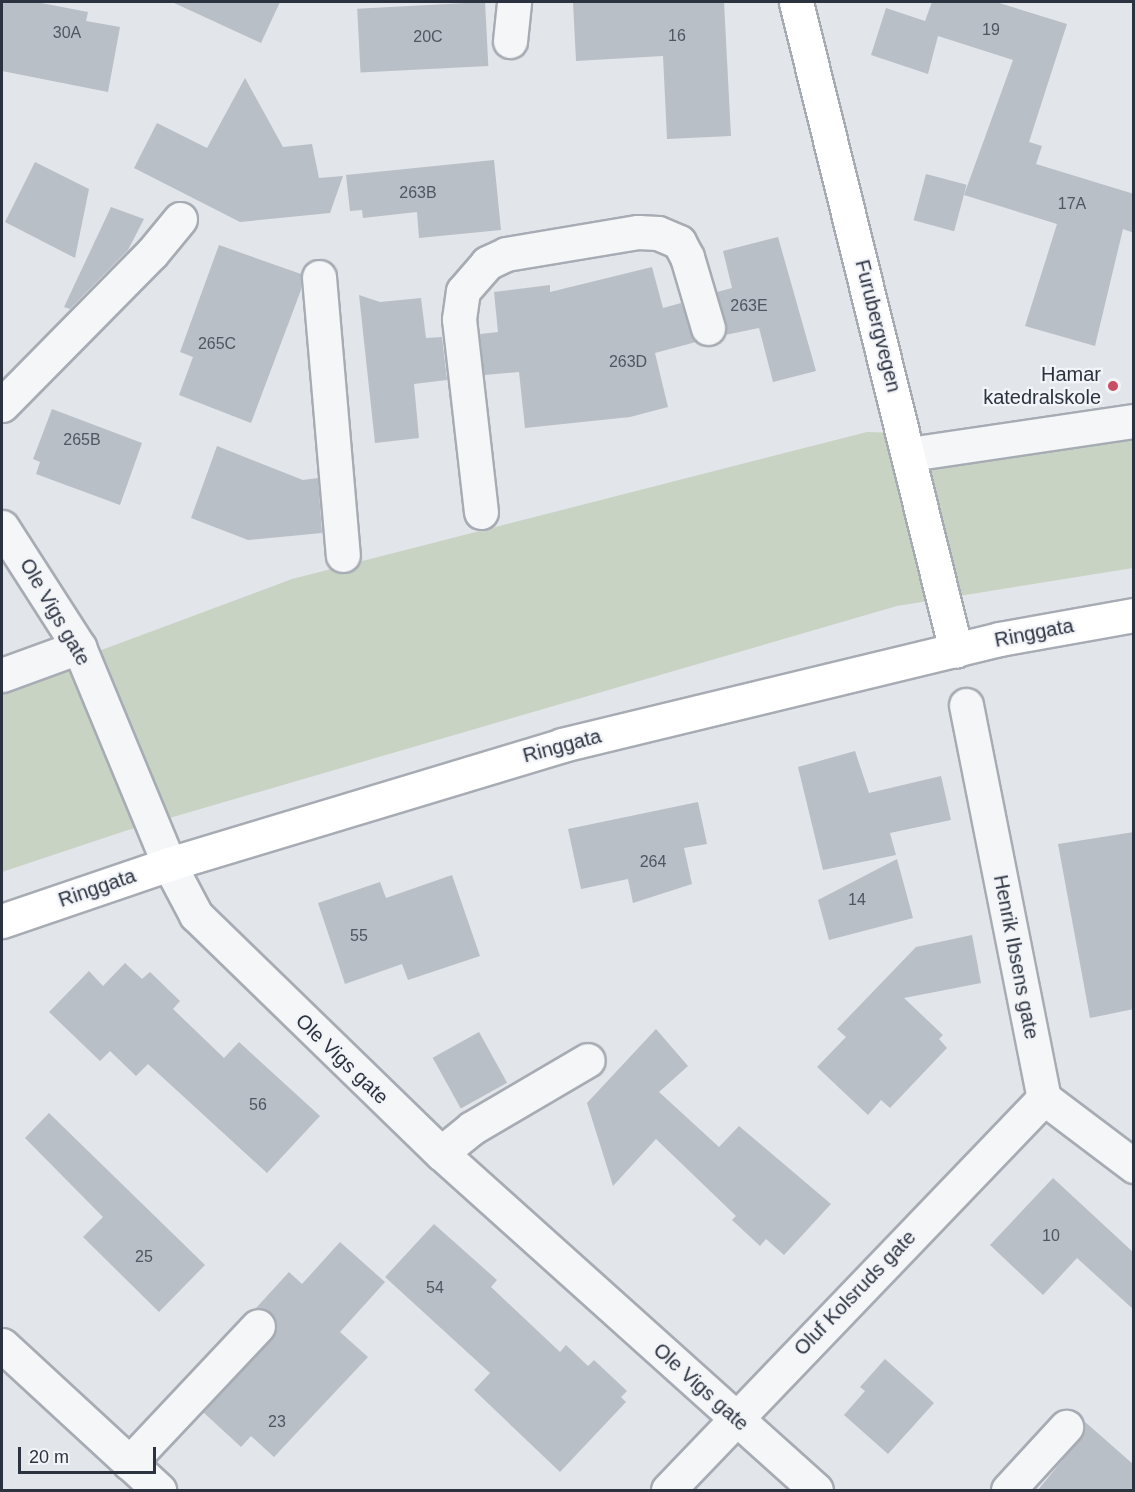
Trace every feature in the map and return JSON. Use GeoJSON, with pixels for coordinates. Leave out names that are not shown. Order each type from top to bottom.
{"type":"FeatureCollection","features":[{"type":"Feature","properties":{"kind":"main road","name":"Furubergvegen"},"geometry":{"type":"LineString","coordinates":[[796,2],[910,454],[956,651]]}},
{"type":"Feature","properties":{"kind":"main road","name":"Ringgata"},"geometry":{"type":"LineString","coordinates":[[2,921],[169,864],[562,745],[956,651],[1134,615]]}},
{"type":"Feature","properties":{"kind":"street"},"geometry":{"type":"LineString","coordinates":[[510,41],[514,2]]}},
{"type":"Feature","properties":{"kind":"street"},"geometry":{"type":"LineString","coordinates":[[2,405],[152,254],[180,219]]}},
{"type":"Feature","properties":{"kind":"street"},"geometry":{"type":"LineString","coordinates":[[481,512],[459,320],[463,291],[487,263],[506,254],[658,233],[679,242],[687,257],[708,328]]}},
{"type":"Feature","properties":{"kind":"street"},"geometry":{"type":"LineString","coordinates":[[319,277],[343,555]]}},
{"type":"Feature","properties":{"kind":"street"},"geometry":{"type":"LineString","coordinates":[[910,454],[1134,421]]}},
{"type":"Feature","properties":{"kind":"street","name":"Ole Vigs gate"},"geometry":{"type":"LineString","coordinates":[[2,527],[79,647],[169,864],[196,915],[441,1154],[816,1491]]}},
{"type":"Feature","properties":{"kind":"street"},"geometry":{"type":"LineString","coordinates":[[2,675],[79,647]]}},
{"type":"Feature","properties":{"kind":"street","name":"Henrik Ibsens gate"},"geometry":{"type":"LineString","coordinates":[[966,705],[1044,1098]]}},
{"type":"Feature","properties":{"kind":"street"},"geometry":{"type":"LineString","coordinates":[[441,1154],[471,1128],[588,1059]]}},
{"type":"Feature","properties":{"kind":"street"},"geometry":{"type":"LineString","coordinates":[[1044,1098],[1134,1166]]}},
{"type":"Feature","properties":{"kind":"street","name":"Oluf Kolsruds gate"},"geometry":{"type":"LineString","coordinates":[[668,1491],[735,1417],[1044,1098]]}},
{"type":"Feature","properties":{"kind":"street"},"geometry":{"type":"LineString","coordinates":[[129,1463],[258,1326]]}},
{"type":"Feature","properties":{"kind":"street"},"geometry":{"type":"LineString","coordinates":[[2,1345],[159,1491]]}},
{"type":"Feature","properties":{"kind":"street"},"geometry":{"type":"LineString","coordinates":[[1008,1491],[1066,1427]]}},
{"type":"Feature","properties":{"kind":"green space"},"geometry":{"type":"Polygon","coordinates":[[[867,432],[1133,441],[1133,568],[897,606],[125,831],[2,872],[2,687],[292,579],[867,432]]]}},
{"type":"Feature","properties":{"kind":"building"},"geometry":{"type":"Polygon","coordinates":[[[2,2],[36,2],[88,12],[86,21],[120,27],[108,92],[2,71],[2,2]]]}},
{"type":"Feature","properties":{"kind":"building"},"geometry":{"type":"Polygon","coordinates":[[[172,2],[280,2],[261,43],[172,2]]]}},
{"type":"Feature","properties":{"kind":"building"},"geometry":{"type":"Polygon","coordinates":[[[485,2],[488,66],[361,73],[357,9],[485,2]]]}},
{"type":"Feature","properties":{"kind":"building"},"geometry":{"type":"Polygon","coordinates":[[[573,2],[724,2],[731,136],[667,139],[663,56],[576,61],[573,2]]]}},
{"type":"Feature","properties":{"kind":"building"},"geometry":{"type":"Polygon","coordinates":[[[932,2],[996,2],[1067,24],[1029,142],[1042,146],[1036,164],[1134,194],[1134,233],[1123,229],[1095,346],[1025,326],[1057,224],[964,195],[1013,60],[938,36],[928,74],[871,55],[886,8],[925,21],[932,2]]]}},
{"type":"Feature","properties":{"kind":"building"},"geometry":{"type":"Polygon","coordinates":[[[245,78],[283,147],[312,144],[319,178],[343,176],[330,213],[240,222],[134,168],[157,123],[207,148],[245,78]]]}},
{"type":"Feature","properties":{"kind":"building"},"geometry":{"type":"Polygon","coordinates":[[[494,160],[501,230],[419,238],[417,212],[363,218],[362,210],[350,211],[346,175],[494,160]]]}},
{"type":"Feature","properties":{"kind":"building"},"geometry":{"type":"Polygon","coordinates":[[[35,162],[89,189],[75,258],[5,222],[35,162]]]}},
{"type":"Feature","properties":{"kind":"building"},"geometry":{"type":"Polygon","coordinates":[[[926,174],[967,185],[954,231],[914,220],[926,174]]]}},
{"type":"Feature","properties":{"kind":"building"},"geometry":{"type":"Polygon","coordinates":[[[111,207],[144,219],[128,250],[70,309],[64,307],[111,207]]]}},
{"type":"Feature","properties":{"kind":"building"},"geometry":{"type":"Polygon","coordinates":[[[778,237],[816,371],[773,382],[759,328],[725,335],[717,292],[732,288],[723,251],[778,237]]]}},
{"type":"Feature","properties":{"kind":"building"},"geometry":{"type":"Polygon","coordinates":[[[219,245],[301,274],[301,290],[251,423],[179,395],[193,357],[180,352],[219,245]]]}},
{"type":"Feature","properties":{"kind":"building"},"geometry":{"type":"Polygon","coordinates":[[[652,267],[663,308],[681,303],[696,342],[655,353],[668,407],[630,417],[525,428],[519,372],[484,375],[480,334],[498,332],[494,292],[550,285],[550,292],[652,267]]]}},
{"type":"Feature","properties":{"kind":"building"},"geometry":{"type":"Polygon","coordinates":[[[359,295],[380,302],[421,298],[426,338],[442,337],[447,380],[414,384],[419,438],[375,443],[359,295]]]}},
{"type":"Feature","properties":{"kind":"building"},"geometry":{"type":"Polygon","coordinates":[[[52,409],[142,443],[120,505],[36,474],[40,462],[33,459],[52,409]]]}},
{"type":"Feature","properties":{"kind":"building"},"geometry":{"type":"Polygon","coordinates":[[[217,446],[303,480],[318,478],[322,533],[248,540],[191,518],[217,446]]]}},
{"type":"Feature","properties":{"kind":"building"},"geometry":{"type":"Polygon","coordinates":[[[855,751],[869,793],[941,776],[951,820],[890,833],[896,855],[823,870],[798,767],[855,751]]]}},
{"type":"Feature","properties":{"kind":"building"},"geometry":{"type":"Polygon","coordinates":[[[698,802],[707,844],[684,848],[692,884],[633,903],[628,879],[581,889],[568,829],[698,802]]]}},
{"type":"Feature","properties":{"kind":"building"},"geometry":{"type":"Polygon","coordinates":[[[1134,832],[1134,1009],[1090,1018],[1058,844],[1134,832]]]}},
{"type":"Feature","properties":{"kind":"building"},"geometry":{"type":"Polygon","coordinates":[[[897,859],[913,918],[829,940],[818,900],[897,859]]]}},
{"type":"Feature","properties":{"kind":"building"},"geometry":{"type":"Polygon","coordinates":[[[452,875],[480,956],[408,980],[402,964],[345,984],[318,903],[380,882],[386,898],[452,875]]]}},
{"type":"Feature","properties":{"kind":"building"},"geometry":{"type":"Polygon","coordinates":[[[972,935],[981,983],[904,998],[943,1035],[939,1039],[947,1048],[890,1108],[881,1100],[868,1115],[817,1067],[846,1037],[837,1029],[916,947],[972,935]]]}},
{"type":"Feature","properties":{"kind":"building"},"geometry":{"type":"Polygon","coordinates":[[[125,963],[142,979],[150,972],[180,1001],[173,1009],[224,1058],[239,1042],[320,1116],[267,1173],[148,1064],[136,1076],[110,1051],[100,1061],[49,1012],[89,971],[103,986],[125,963]]]}},
{"type":"Feature","properties":{"kind":"building"},"geometry":{"type":"Polygon","coordinates":[[[656,1029],[688,1066],[659,1092],[719,1147],[739,1126],[831,1204],[784,1255],[766,1239],[760,1246],[732,1220],[736,1216],[656,1139],[613,1186],[587,1103],[656,1029]]]}},
{"type":"Feature","properties":{"kind":"building"},"geometry":{"type":"Polygon","coordinates":[[[479,1032],[507,1083],[461,1108],[433,1058],[479,1032]]]}},
{"type":"Feature","properties":{"kind":"building"},"geometry":{"type":"Polygon","coordinates":[[[49,1113],[205,1265],[159,1312],[83,1237],[103,1217],[25,1138],[49,1113]]]}},
{"type":"Feature","properties":{"kind":"building"},"geometry":{"type":"Polygon","coordinates":[[[1053,1178],[1134,1253],[1134,1310],[1077,1258],[1043,1295],[990,1245],[1053,1178]]]}},
{"type":"Feature","properties":{"kind":"building"},"geometry":{"type":"Polygon","coordinates":[[[434,1224],[497,1280],[491,1287],[560,1352],[566,1345],[588,1366],[594,1360],[627,1391],[621,1397],[626,1402],[560,1472],[474,1390],[490,1373],[385,1277],[434,1224]]]}},
{"type":"Feature","properties":{"kind":"building"},"geometry":{"type":"Polygon","coordinates":[[[340,1242],[385,1282],[340,1332],[368,1357],[274,1457],[251,1436],[241,1447],[203,1412],[276,1331],[271,1313],[256,1308],[289,1272],[302,1284],[340,1242]]]}},
{"type":"Feature","properties":{"kind":"building"},"geometry":{"type":"Polygon","coordinates":[[[885,1359],[934,1403],[888,1454],[844,1415],[865,1391],[860,1387],[885,1359]]]}},
{"type":"Feature","properties":{"kind":"building"},"geometry":{"type":"Polygon","coordinates":[[[1084,1421],[1134,1465],[1134,1491],[1037,1491],[1080,1439],[1084,1421]]]}},
{"type":"Feature","properties":{"kind":"place","name":"Hamar katedralskole"},"geometry":{"type":"Point","coordinates":[1113,386]}}]}
